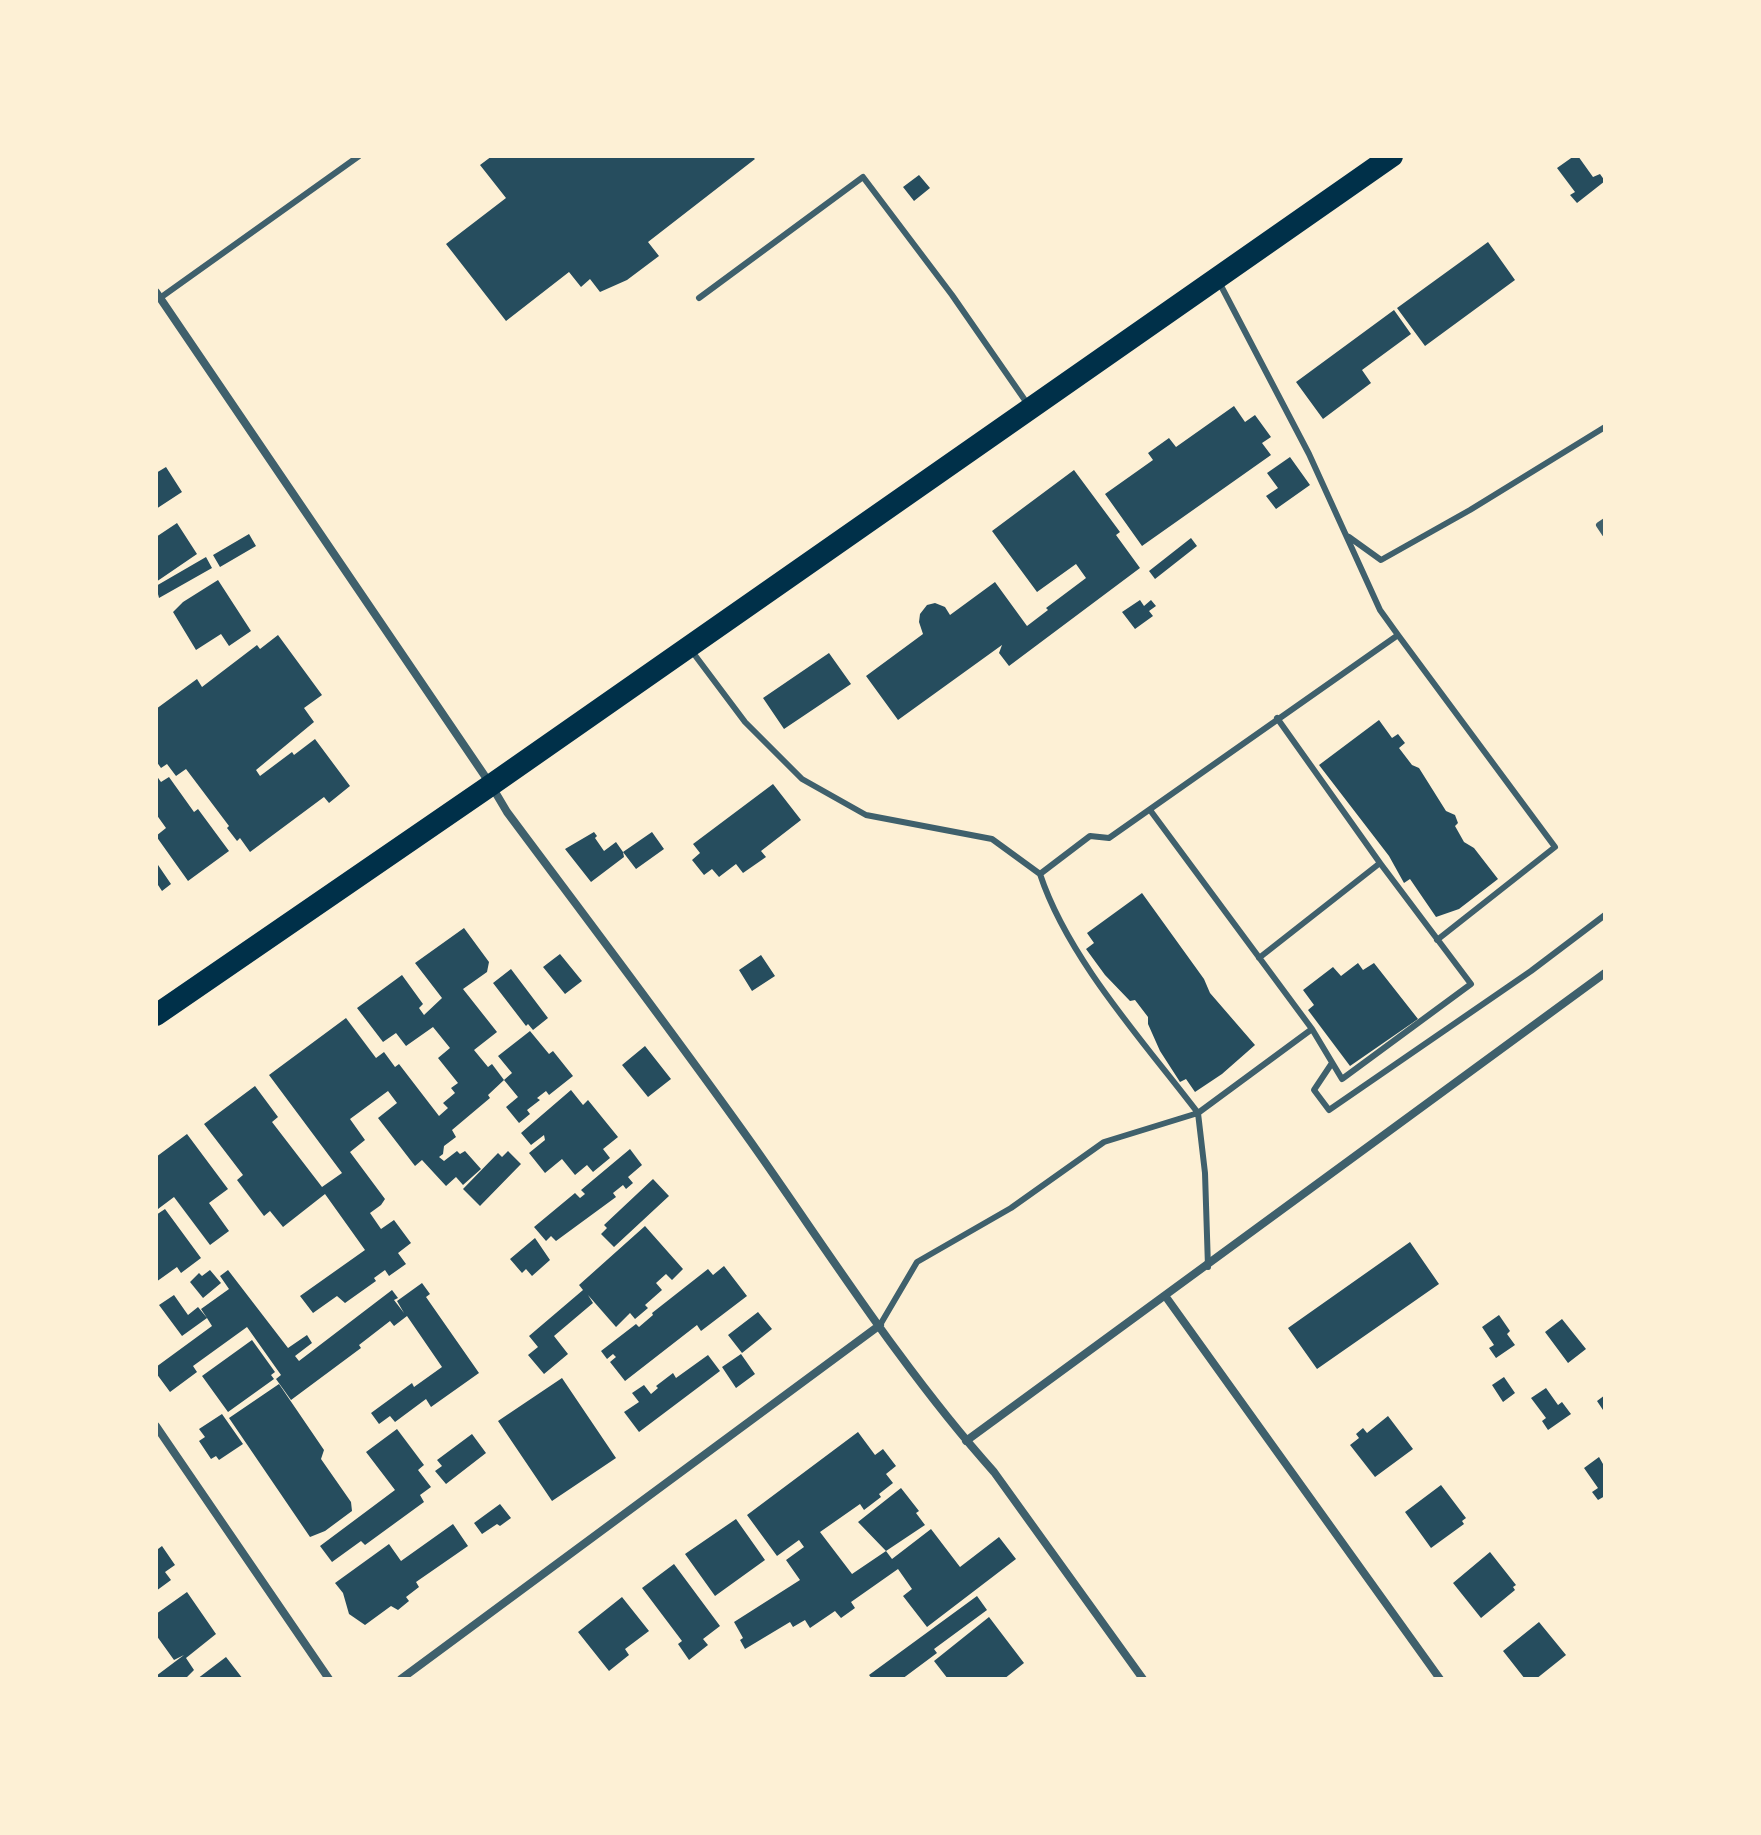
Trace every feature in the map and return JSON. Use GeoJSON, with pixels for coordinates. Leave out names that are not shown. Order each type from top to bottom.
{"type":"FeatureCollection","features":[{"type":"Feature","properties":{"kind":"highway"},"geometry":{"type":"LineString","coordinates":[[156,1015],[1392,156]]}},
{"type":"Feature","properties":{"kind":"street"},"geometry":{"type":"LineString","coordinates":[[158,295],[507,812],[697,1067],[880,1325],[966,1441],[994,1472],[1143,1679]]}},
{"type":"Feature","properties":{"kind":"street"},"geometry":{"type":"LineString","coordinates":[[966,1441],[1208,1267],[1605,973]]}},
{"type":"Feature","properties":{"kind":"street"},"geometry":{"type":"LineString","coordinates":[[1166,1297],[1440,1679]]}},
{"type":"Feature","properties":{"kind":"street"},"geometry":{"type":"LineString","coordinates":[[401,1679],[880,1325]]}},
{"type":"Feature","properties":{"kind":"street"},"geometry":{"type":"LineString","coordinates":[[156,1426],[329,1679]]}},
{"type":"Feature","properties":{"kind":"lane"},"geometry":{"type":"LineString","coordinates":[[158,295],[359,156]]}},
{"type":"Feature","properties":{"kind":"lane"},"geometry":{"type":"LineString","coordinates":[[699,298],[863,177],[952,295],[1031,409]]}},
{"type":"Feature","properties":{"kind":"lane"},"geometry":{"type":"LineString","coordinates":[[1217,279],[1309,454],[1380,610],[1555,847],[1437,940]]}},
{"type":"Feature","properties":{"kind":"lane"},"geometry":{"type":"LineString","coordinates":[[1346,535],[1381,560],[1470,510],[1605,427]]}},
{"type":"Feature","properties":{"kind":"lane"},"geometry":{"type":"LineString","coordinates":[[1605,521],[1599,525],[1605,534]]}},
{"type":"Feature","properties":{"kind":"lane"},"geometry":{"type":"LineString","coordinates":[[1040,874],[1090,836],[1109,838],[1398,635]]}},
{"type":"Feature","properties":{"kind":"lane"},"geometry":{"type":"LineString","coordinates":[[689,646],[745,722],[802,779],[866,815],[992,839],[1040,874],[1048,898],[1081,959],[1198,1113],[1205,1173],[1208,1267]]}},
{"type":"Feature","properties":{"kind":"lane"},"geometry":{"type":"LineString","coordinates":[[1150,810],[1312,1029],[1342,1079],[1471,984],[1277,718]]}},
{"type":"Feature","properties":{"kind":"lane"},"geometry":{"type":"LineString","coordinates":[[1259,958],[1380,863]]}},
{"type":"Feature","properties":{"kind":"lane"},"geometry":{"type":"LineString","coordinates":[[1332,1063],[1314,1090],[1329,1110],[1531,971],[1605,915]]}},
{"type":"Feature","properties":{"kind":"lane"},"geometry":{"type":"LineString","coordinates":[[880,1325],[917,1262],[1011,1208],[1104,1142],[1198,1113],[1312,1029]]}},
{"type":"Feature","properties":{"kind":"building"},"geometry":{"type":"Polygon","coordinates":[[[492,156],[752,156],[755,159],[648,242],[659,256],[627,280],[600,292],[590,279],[581,287],[569,272],[506,321],[446,244],[506,198],[480,165],[492,156]]]}},
{"type":"Feature","properties":{"kind":"building"},"geometry":{"type":"Polygon","coordinates":[[[1578,156],[1593,177],[1600,174],[1605,181],[1577,203],[1570,195],[1575,192],[1557,168],[1578,156]]]}},
{"type":"Feature","properties":{"kind":"building"},"geometry":{"type":"Polygon","coordinates":[[[919,175],[930,188],[914,201],[903,187],[919,175]]]}},
{"type":"Feature","properties":{"kind":"building"},"geometry":{"type":"Polygon","coordinates":[[[1488,242],[1515,280],[1425,346],[1397,308],[1488,242]]]}},
{"type":"Feature","properties":{"kind":"building"},"geometry":{"type":"Polygon","coordinates":[[[1394,310],[1411,334],[1362,370],[1371,383],[1323,419],[1296,382],[1394,310]]]}},
{"type":"Feature","properties":{"kind":"building"},"geometry":{"type":"Polygon","coordinates":[[[1234,406],[1245,422],[1255,415],[1271,437],[1262,443],[1271,455],[1142,546],[1105,494],[1153,460],[1148,453],[1169,438],[1176,447],[1234,406]]]}},
{"type":"Feature","properties":{"kind":"building"},"geometry":{"type":"Polygon","coordinates":[[[1290,457],[1310,485],[1276,509],[1266,496],[1278,488],[1267,473],[1290,457]]]}},
{"type":"Feature","properties":{"kind":"building"},"geometry":{"type":"Polygon","coordinates":[[[166,467],[182,492],[156,509],[156,473],[166,467]]]}},
{"type":"Feature","properties":{"kind":"building"},"geometry":{"type":"Polygon","coordinates":[[[1074,470],[1120,532],[1116,535],[1140,568],[1009,666],[999,653],[1002,645],[898,720],[866,676],[923,634],[920,614],[927,605],[935,603],[945,607],[950,615],[995,582],[1027,626],[1086,578],[1076,564],[1037,592],[992,531],[1074,470]]]}},
{"type":"Feature","properties":{"kind":"building"},"geometry":{"type":"Polygon","coordinates":[[[177,523],[197,554],[156,582],[156,537],[177,523]]]}},
{"type":"Feature","properties":{"kind":"building"},"geometry":{"type":"Polygon","coordinates":[[[249,534],[256,546],[220,567],[213,555],[249,534]]]}},
{"type":"Feature","properties":{"kind":"building"},"geometry":{"type":"Polygon","coordinates":[[[1191,538],[1197,546],[1155,579],[1149,571],[1191,538]]]}},
{"type":"Feature","properties":{"kind":"building"},"geometry":{"type":"Polygon","coordinates":[[[206,557],[212,568],[159,598],[156,586],[206,557]]]}},
{"type":"Feature","properties":{"kind":"building"},"geometry":{"type":"Polygon","coordinates":[[[218,580],[251,631],[229,646],[221,634],[196,650],[173,612],[218,580]]]}},
{"type":"Feature","properties":{"kind":"building"},"geometry":{"type":"Polygon","coordinates":[[[1140,600],[1144,606],[1151,600],[1156,606],[1149,611],[1153,616],[1135,629],[1122,612],[1140,600]]]}},
{"type":"Feature","properties":{"kind":"building"},"geometry":{"type":"Polygon","coordinates":[[[278,635],[322,695],[304,708],[314,722],[256,770],[260,776],[315,739],[350,786],[329,803],[324,797],[250,852],[240,838],[237,841],[186,769],[176,776],[167,764],[161,768],[156,761],[156,709],[197,679],[202,687],[257,645],[260,649],[278,635]]]}},
{"type":"Feature","properties":{"kind":"building"},"geometry":{"type":"Polygon","coordinates":[[[829,653],[851,684],[784,729],[763,698],[829,653]]]}},
{"type":"Feature","properties":{"kind":"building"},"geometry":{"type":"Polygon","coordinates":[[[1379,720],[1392,738],[1398,734],[1405,743],[1399,748],[1412,765],[1419,768],[1446,811],[1455,815],[1458,823],[1455,826],[1464,842],[1474,848],[1498,879],[1459,909],[1436,917],[1410,879],[1404,883],[1389,856],[1319,765],[1379,720]]]}},
{"type":"Feature","properties":{"kind":"building"},"geometry":{"type":"Polygon","coordinates":[[[156,775],[161,782],[169,777],[194,812],[198,809],[229,851],[188,881],[156,836],[166,828],[156,814],[156,775]]]}},
{"type":"Feature","properties":{"kind":"building"},"geometry":{"type":"Polygon","coordinates":[[[773,784],[801,820],[761,851],[766,857],[743,873],[736,864],[719,877],[712,869],[704,875],[692,860],[700,853],[693,844],[773,784]]]}},
{"type":"Feature","properties":{"kind":"building"},"geometry":{"type":"Polygon","coordinates":[[[594,832],[604,851],[616,842],[624,857],[591,882],[565,849],[594,832]]]}},
{"type":"Feature","properties":{"kind":"building"},"geometry":{"type":"Polygon","coordinates":[[[652,832],[664,849],[636,869],[623,852],[652,832]]]}},
{"type":"Feature","properties":{"kind":"building"},"geometry":{"type":"Polygon","coordinates":[[[156,862],[171,884],[162,891],[156,882],[156,862]]]}},
{"type":"Feature","properties":{"kind":"building"},"geometry":{"type":"Polygon","coordinates":[[[1142,893],[1204,979],[1210,993],[1255,1045],[1222,1074],[1195,1092],[1186,1079],[1180,1082],[1160,1051],[1148,1017],[1135,1000],[1130,1001],[1105,975],[1086,949],[1094,943],[1087,933],[1142,893]]]}},
{"type":"Feature","properties":{"kind":"building"},"geometry":{"type":"Polygon","coordinates":[[[464,928],[489,962],[487,972],[463,989],[497,1032],[474,1050],[488,1067],[492,1064],[504,1080],[488,1095],[490,1098],[452,1130],[456,1137],[444,1146],[443,1154],[439,1157],[444,1161],[457,1151],[460,1154],[465,1151],[481,1169],[463,1185],[456,1177],[446,1186],[422,1160],[415,1166],[378,1118],[397,1103],[388,1091],[350,1119],[365,1140],[350,1152],[385,1199],[370,1213],[381,1229],[394,1220],[411,1243],[398,1253],[406,1264],[389,1276],[385,1270],[374,1278],[376,1281],[345,1303],[337,1296],[313,1313],[300,1296],[365,1250],[325,1194],[283,1227],[270,1211],[264,1216],[237,1180],[243,1175],[204,1124],[255,1086],[278,1117],[272,1122],[322,1187],[342,1173],[269,1075],[346,1018],[376,1058],[384,1052],[395,1067],[399,1064],[439,1116],[448,1108],[443,1103],[455,1093],[451,1088],[458,1083],[438,1058],[450,1048],[433,1027],[406,1046],[396,1033],[383,1042],[357,1008],[402,975],[423,1004],[419,1008],[424,1015],[442,998],[415,963],[464,928]]]}},
{"type":"Feature","properties":{"kind":"building"},"geometry":{"type":"Polygon","coordinates":[[[560,954],[582,981],[565,994],[543,967],[560,954]]]}},
{"type":"Feature","properties":{"kind":"building"},"geometry":{"type":"Polygon","coordinates":[[[761,955],[775,976],[752,991],[739,970],[761,955]]]}},
{"type":"Feature","properties":{"kind":"building"},"geometry":{"type":"Polygon","coordinates":[[[1358,963],[1363,970],[1374,963],[1418,1019],[1350,1066],[1308,1010],[1314,1005],[1303,990],[1333,967],[1341,976],[1358,963]]]}},
{"type":"Feature","properties":{"kind":"building"},"geometry":{"type":"Polygon","coordinates":[[[511,969],[548,1018],[533,1030],[528,1024],[526,1026],[493,983],[511,969]]]}},
{"type":"Feature","properties":{"kind":"building"},"geometry":{"type":"Polygon","coordinates":[[[530,1031],[549,1054],[553,1051],[573,1076],[549,1095],[546,1091],[537,1098],[540,1100],[527,1110],[530,1114],[519,1123],[506,1107],[518,1097],[504,1080],[512,1073],[498,1056],[530,1031]]]}},
{"type":"Feature","properties":{"kind":"building"},"geometry":{"type":"Polygon","coordinates":[[[645,1046],[671,1079],[648,1097],[622,1065],[645,1046]]]}},
{"type":"Feature","properties":{"kind":"building"},"geometry":{"type":"Polygon","coordinates":[[[571,1090],[583,1105],[588,1100],[618,1137],[603,1149],[610,1158],[593,1172],[587,1165],[575,1175],[562,1159],[545,1173],[529,1153],[545,1140],[544,1135],[531,1145],[521,1133],[571,1090]]]}},
{"type":"Feature","properties":{"kind":"building"},"geometry":{"type":"Polygon","coordinates":[[[187,1134],[228,1189],[209,1203],[229,1231],[210,1245],[174,1197],[158,1209],[156,1206],[156,1157],[187,1134]]]}},
{"type":"Feature","properties":{"kind":"building"},"geometry":{"type":"Polygon","coordinates":[[[630,1149],[642,1165],[628,1177],[633,1183],[626,1189],[623,1185],[613,1193],[616,1197],[556,1241],[551,1236],[546,1241],[534,1227],[575,1193],[580,1198],[585,1194],[581,1190],[630,1149]]]}},
{"type":"Feature","properties":{"kind":"building"},"geometry":{"type":"Polygon","coordinates":[[[508,1151],[521,1164],[480,1206],[463,1189],[498,1153],[502,1157],[508,1151]]]}},
{"type":"Feature","properties":{"kind":"building"},"geometry":{"type":"Polygon","coordinates":[[[653,1179],[669,1196],[614,1247],[601,1234],[607,1228],[604,1225],[653,1179]]]}},
{"type":"Feature","properties":{"kind":"building"},"geometry":{"type":"Polygon","coordinates":[[[165,1209],[201,1258],[181,1273],[177,1267],[156,1282],[156,1215],[165,1209]]]}},
{"type":"Feature","properties":{"kind":"building"},"geometry":{"type":"Polygon","coordinates":[[[645,1226],[683,1269],[672,1280],[666,1274],[656,1283],[662,1290],[645,1305],[648,1308],[635,1319],[630,1313],[616,1327],[588,1295],[593,1303],[554,1336],[568,1354],[544,1374],[528,1355],[538,1347],[529,1336],[583,1290],[579,1285],[645,1226]]]}},
{"type":"Feature","properties":{"kind":"building"},"geometry":{"type":"Polygon","coordinates":[[[535,1238],[550,1260],[532,1276],[526,1269],[522,1273],[510,1259],[535,1238]]]}},
{"type":"Feature","properties":{"kind":"building"},"geometry":{"type":"Polygon","coordinates":[[[1410,1242],[1439,1284],[1317,1369],[1288,1328],[1410,1242]]]}},
{"type":"Feature","properties":{"kind":"building"},"geometry":{"type":"Polygon","coordinates":[[[724,1266],[747,1296],[701,1331],[697,1325],[625,1381],[610,1362],[616,1357],[613,1354],[607,1359],[601,1351],[636,1324],[639,1327],[708,1269],[713,1275],[724,1266]]]}},
{"type":"Feature","properties":{"kind":"building"},"geometry":{"type":"Polygon","coordinates":[[[210,1270],[221,1283],[203,1298],[190,1282],[199,1273],[202,1276],[210,1270]]]}},
{"type":"Feature","properties":{"kind":"building"},"geometry":{"type":"Polygon","coordinates":[[[228,1270],[288,1348],[307,1335],[312,1343],[295,1356],[299,1361],[392,1290],[398,1298],[394,1300],[404,1313],[397,1301],[422,1283],[430,1294],[426,1297],[479,1373],[431,1407],[426,1399],[395,1422],[390,1416],[379,1424],[371,1413],[412,1383],[414,1387],[442,1367],[407,1316],[394,1326],[390,1321],[359,1345],[361,1348],[291,1400],[276,1379],[281,1375],[247,1327],[193,1366],[197,1372],[170,1392],[156,1373],[156,1367],[212,1326],[201,1309],[229,1289],[220,1276],[228,1270]]]}},
{"type":"Feature","properties":{"kind":"building"},"geometry":{"type":"Polygon","coordinates":[[[174,1295],[188,1315],[198,1307],[207,1318],[182,1336],[159,1305],[174,1295]]]}},
{"type":"Feature","properties":{"kind":"building"},"geometry":{"type":"Polygon","coordinates":[[[758,1312],[772,1329],[742,1353],[728,1335],[758,1312]]]}},
{"type":"Feature","properties":{"kind":"building"},"geometry":{"type":"Polygon","coordinates":[[[1499,1315],[1515,1345],[1496,1358],[1489,1348],[1494,1345],[1482,1327],[1499,1315]]]}},
{"type":"Feature","properties":{"kind":"building"},"geometry":{"type":"Polygon","coordinates":[[[1562,1319],[1586,1349],[1568,1363],[1545,1332],[1562,1319]]]}},
{"type":"Feature","properties":{"kind":"building"},"geometry":{"type":"Polygon","coordinates":[[[252,1340],[275,1372],[271,1375],[274,1379],[228,1412],[202,1376],[252,1340]]]}},
{"type":"Feature","properties":{"kind":"building"},"geometry":{"type":"Polygon","coordinates":[[[741,1354],[755,1374],[736,1388],[722,1367],[741,1354]]]}},
{"type":"Feature","properties":{"kind":"building"},"geometry":{"type":"Polygon","coordinates":[[[708,1355],[720,1371],[639,1432],[624,1412],[639,1402],[632,1393],[644,1385],[651,1394],[673,1373],[676,1378],[708,1355]]]}},
{"type":"Feature","properties":{"kind":"building"},"geometry":{"type":"Polygon","coordinates":[[[1504,1377],[1515,1393],[1503,1402],[1492,1385],[1504,1377]]]}},
{"type":"Feature","properties":{"kind":"building"},"geometry":{"type":"Polygon","coordinates":[[[562,1378],[616,1458],[552,1501],[498,1421],[562,1378]]]}},
{"type":"Feature","properties":{"kind":"building"},"geometry":{"type":"Polygon","coordinates":[[[279,1384],[324,1450],[321,1459],[351,1502],[352,1511],[325,1531],[310,1537],[229,1418],[279,1384]]]}},
{"type":"Feature","properties":{"kind":"building"},"geometry":{"type":"Polygon","coordinates":[[[1546,1388],[1558,1405],[1562,1402],[1571,1414],[1548,1430],[1542,1421],[1546,1418],[1531,1398],[1546,1388]]]}},
{"type":"Feature","properties":{"kind":"building"},"geometry":{"type":"Polygon","coordinates":[[[1605,1395],[1605,1413],[1597,1401],[1605,1395]]]}},
{"type":"Feature","properties":{"kind":"building"},"geometry":{"type":"Polygon","coordinates":[[[222,1414],[243,1444],[219,1460],[216,1456],[211,1459],[199,1441],[205,1437],[199,1429],[222,1414]]]}},
{"type":"Feature","properties":{"kind":"building"},"geometry":{"type":"Polygon","coordinates":[[[1388,1416],[1413,1449],[1375,1477],[1350,1445],[1359,1438],[1356,1434],[1363,1428],[1367,1433],[1388,1416]]]}},
{"type":"Feature","properties":{"kind":"building"},"geometry":{"type":"Polygon","coordinates":[[[397,1429],[424,1465],[418,1470],[431,1487],[420,1495],[424,1502],[365,1545],[361,1541],[332,1562],[320,1546],[395,1490],[366,1452],[397,1429]]]}},
{"type":"Feature","properties":{"kind":"building"},"geometry":{"type":"Polygon","coordinates":[[[858,1432],[875,1455],[883,1449],[896,1466],[886,1474],[893,1483],[879,1494],[881,1497],[864,1510],[860,1504],[820,1532],[852,1574],[886,1551],[892,1559],[931,1529],[960,1567],[999,1537],[1016,1559],[927,1627],[903,1596],[912,1589],[898,1569],[851,1602],[855,1608],[841,1618],[835,1611],[810,1628],[805,1620],[793,1627],[790,1622],[745,1649],[734,1622],[800,1580],[786,1560],[804,1547],[799,1540],[777,1556],[747,1515],[858,1432]]]}},
{"type":"Feature","properties":{"kind":"building"},"geometry":{"type":"Polygon","coordinates":[[[472,1434],[486,1453],[446,1484],[435,1471],[442,1466],[437,1460],[472,1434]]]}},
{"type":"Feature","properties":{"kind":"building"},"geometry":{"type":"Polygon","coordinates":[[[1599,1457],[1603,1464],[1605,1462],[1605,1496],[1598,1500],[1592,1492],[1598,1488],[1584,1468],[1599,1457]]]}},
{"type":"Feature","properties":{"kind":"building"},"geometry":{"type":"Polygon","coordinates":[[[1441,1485],[1466,1518],[1462,1521],[1464,1524],[1431,1548],[1405,1512],[1441,1485]]]}},
{"type":"Feature","properties":{"kind":"building"},"geometry":{"type":"Polygon","coordinates":[[[901,1488],[919,1511],[916,1513],[925,1525],[886,1551],[858,1522],[901,1488]]]}},
{"type":"Feature","properties":{"kind":"building"},"geometry":{"type":"Polygon","coordinates":[[[500,1504],[511,1518],[482,1534],[474,1523],[500,1504]]]}},
{"type":"Feature","properties":{"kind":"building"},"geometry":{"type":"Polygon","coordinates":[[[736,1519],[765,1560],[715,1596],[685,1554],[736,1519]]]}},
{"type":"Feature","properties":{"kind":"building"},"geometry":{"type":"Polygon","coordinates":[[[453,1524],[468,1546],[416,1582],[419,1587],[406,1597],[409,1601],[398,1610],[391,1606],[365,1625],[349,1614],[343,1593],[335,1583],[389,1544],[401,1561],[453,1524]]]}},
{"type":"Feature","properties":{"kind":"building"},"geometry":{"type":"Polygon","coordinates":[[[156,1546],[158,1549],[162,1546],[175,1565],[165,1572],[171,1580],[156,1591],[156,1546]]]}},
{"type":"Feature","properties":{"kind":"building"},"geometry":{"type":"Polygon","coordinates":[[[1490,1552],[1516,1585],[1513,1587],[1515,1590],[1481,1618],[1453,1583],[1490,1552]]]}},
{"type":"Feature","properties":{"kind":"building"},"geometry":{"type":"Polygon","coordinates":[[[674,1564],[720,1626],[703,1639],[708,1645],[689,1660],[678,1644],[682,1641],[642,1588],[674,1564]]]}},
{"type":"Feature","properties":{"kind":"building"},"geometry":{"type":"Polygon","coordinates":[[[187,1592],[216,1634],[186,1658],[194,1670],[185,1679],[156,1679],[184,1655],[174,1660],[156,1635],[156,1614],[187,1592]]]}},
{"type":"Feature","properties":{"kind":"building"},"geometry":{"type":"Polygon","coordinates":[[[977,1596],[987,1610],[934,1649],[937,1653],[902,1679],[872,1679],[869,1675],[977,1596]]]}},
{"type":"Feature","properties":{"kind":"building"},"geometry":{"type":"Polygon","coordinates":[[[622,1597],[649,1631],[625,1649],[629,1655],[609,1671],[578,1632],[622,1597]]]}},
{"type":"Feature","properties":{"kind":"building"},"geometry":{"type":"Polygon","coordinates":[[[989,1617],[1024,1663],[1004,1679],[948,1679],[934,1661],[989,1617]]]}},
{"type":"Feature","properties":{"kind":"building"},"geometry":{"type":"Polygon","coordinates":[[[1539,1622],[1566,1655],[1536,1679],[1525,1679],[1503,1651],[1539,1622]]]}},
{"type":"Feature","properties":{"kind":"building"},"geometry":{"type":"Polygon","coordinates":[[[226,1657],[243,1679],[197,1679],[226,1657]]]}}]}
